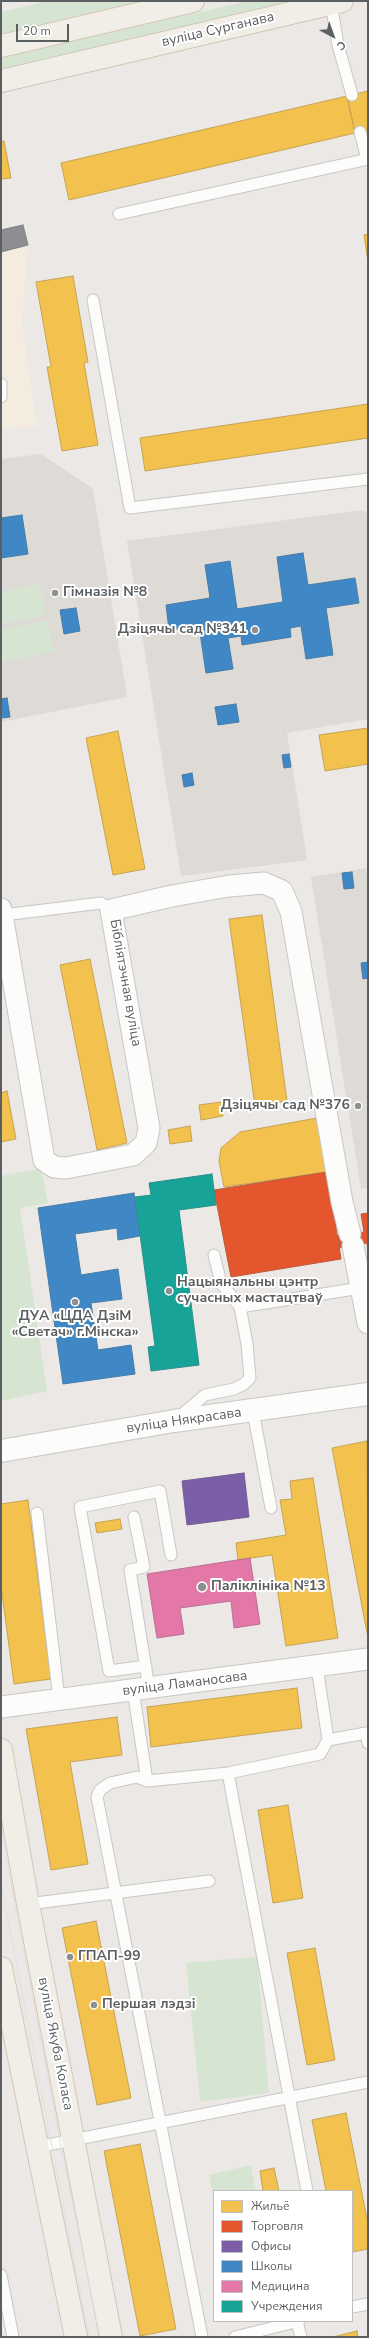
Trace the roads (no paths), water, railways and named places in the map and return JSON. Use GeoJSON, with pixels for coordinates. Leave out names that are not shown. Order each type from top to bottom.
{"type":"FeatureCollection","features":[{"type":"Feature","properties":{"kind":"main road"},"geometry":{"type":"LineString","coordinates":[[1,46],[193,1]]}},
{"type":"Feature","properties":{"kind":"main road","name":"вуліца Сурганава"},"geometry":{"type":"LineString","coordinates":[[1,81],[337,2]]}},
{"type":"Feature","properties":{"kind":"main road","name":"вуліца Някрасава"},"geometry":{"type":"LineString","coordinates":[[1,1451],[174,1421],[368,1394]]}},
{"type":"Feature","properties":{"kind":"main road","name":"вуліца Якуба Коласа"},"geometry":{"type":"LineString","coordinates":[[1,1750],[28,1904],[112,2337]]}},
{"type":"Feature","properties":{"kind":"main road"},"geometry":{"type":"LineString","coordinates":[[1,1968],[76,2337]]}},
{"type":"Feature","properties":{"kind":"street","name":"Бібліятэчная вуліца"},"geometry":{"type":"LineString","coordinates":[[2,912],[44,1160],[54,1167],[66,1168],[133,1154],[146,1143],[149,1128],[111,910],[172,896],[229,886],[264,883],[282,891],[291,912],[342,1202],[352,1240],[367,1314]]}},
{"type":"Feature","properties":{"kind":"street","name":"вуліца Ламаносава"},"geometry":{"type":"LineString","coordinates":[[1,1707],[317,1667],[368,1659]]}},
{"type":"Feature","properties":{"kind":"lane"},"geometry":{"type":"LineString","coordinates":[[337,2],[338,45],[352,95]]}},
{"type":"Feature","properties":{"kind":"lane"},"geometry":{"type":"LineString","coordinates":[[119,214],[368,159],[360,132]]}},
{"type":"Feature","properties":{"kind":"lane"},"geometry":{"type":"LineString","coordinates":[[93,300],[130,508],[368,479]]}},
{"type":"Feature","properties":{"kind":"lane"},"geometry":{"type":"LineString","coordinates":[[1,384],[1,397]]}},
{"type":"Feature","properties":{"kind":"lane"},"geometry":{"type":"LineString","coordinates":[[2,912],[101,903],[111,910]]}},
{"type":"Feature","properties":{"kind":"lane"},"geometry":{"type":"LineString","coordinates":[[174,1421],[205,1395],[234,1389],[244,1384],[250,1378],[247,1344],[240,1307],[220,1283],[214,1255]]}},
{"type":"Feature","properties":{"kind":"lane"},"geometry":{"type":"LineString","coordinates":[[240,1307],[361,1288]]}},
{"type":"Feature","properties":{"kind":"lane"},"geometry":{"type":"LineString","coordinates":[[253,1411],[271,1508]]}},
{"type":"Feature","properties":{"kind":"lane"},"geometry":{"type":"LineString","coordinates":[[146,1666],[109,1671],[80,1507],[160,1491],[171,1556]]}},
{"type":"Feature","properties":{"kind":"lane"},"geometry":{"type":"LineString","coordinates":[[37,1513],[59,1699]]}},
{"type":"Feature","properties":{"kind":"lane"},"geometry":{"type":"LineString","coordinates":[[134,1517],[144,1567],[130,1570],[146,1666],[141,1689],[147,1781]]}},
{"type":"Feature","properties":{"kind":"lane"},"geometry":{"type":"LineString","coordinates":[[202,2337],[115,1893],[98,1797],[100,1790],[110,1784],[137,1777],[147,1781],[228,1773],[320,1754],[328,1740],[317,1667]]}},
{"type":"Feature","properties":{"kind":"lane"},"geometry":{"type":"LineString","coordinates":[[328,1740],[366,1733],[368,1744]]}},
{"type":"Feature","properties":{"kind":"lane"},"geometry":{"type":"LineString","coordinates":[[228,1773],[307,2190]]}},
{"type":"Feature","properties":{"kind":"lane"},"geometry":{"type":"LineString","coordinates":[[28,1904],[209,1881]]}},
{"type":"Feature","properties":{"kind":"lane"},"geometry":{"type":"LineString","coordinates":[[37,2147],[368,2082]]}},
{"type":"Feature","properties":{"kind":"lane"},"geometry":{"type":"LineString","coordinates":[[1,2275],[13,2337]]}},
{"type":"Feature","properties":{"kind":"lane"},"geometry":{"type":"LineString","coordinates":[[353,2307],[368,2304]]}},
{"type":"Feature","properties":{"kind":"lane"},"geometry":{"type":"LineString","coordinates":[[235,2337],[294,2322]]}},
{"type":"Feature","properties":{"kind":"lane"},"geometry":{"type":"LineString","coordinates":[[298,2322],[301,2337]]}},
{"type":"Feature","properties":{"kind":"tram line"},"geometry":{"type":"LineString","coordinates":[[1,1830],[60,2142],[100,2337]]}},
{"type":"Feature","properties":{"kind":"tram line"},"geometry":{"type":"LineString","coordinates":[[1,1884],[89,2337]]}},
{"type":"Feature","properties":{"kind":"place","name":"Гімназія №8"},"geometry":{"type":"Point","coordinates":[55,593]}},
{"type":"Feature","properties":{"kind":"place","name":"Дзіцячы сад №341"},"geometry":{"type":"Point","coordinates":[255,630]}},
{"type":"Feature","properties":{"kind":"place","name":"Дзіцячы сад №376"},"geometry":{"type":"Point","coordinates":[358,1106]}},
{"type":"Feature","properties":{"kind":"place","name":"Нацыянальны цэнтр сучасных мастацтваў"},"geometry":{"type":"Point","coordinates":[169,1291]}},
{"type":"Feature","properties":{"kind":"place","name":"ДУА «ЦДА ДзіМ «Светач» г.Мінска»"},"geometry":{"type":"Point","coordinates":[75,1302]}},
{"type":"Feature","properties":{"kind":"place","name":"Паліклініка №13"},"geometry":{"type":"Point","coordinates":[202,1587]}},
{"type":"Feature","properties":{"kind":"place","name":"ГПАП-99"},"geometry":{"type":"Point","coordinates":[70,1957]}},
{"type":"Feature","properties":{"kind":"place","name":"Першая лэдзі"},"geometry":{"type":"Point","coordinates":[94,2005]}}]}
